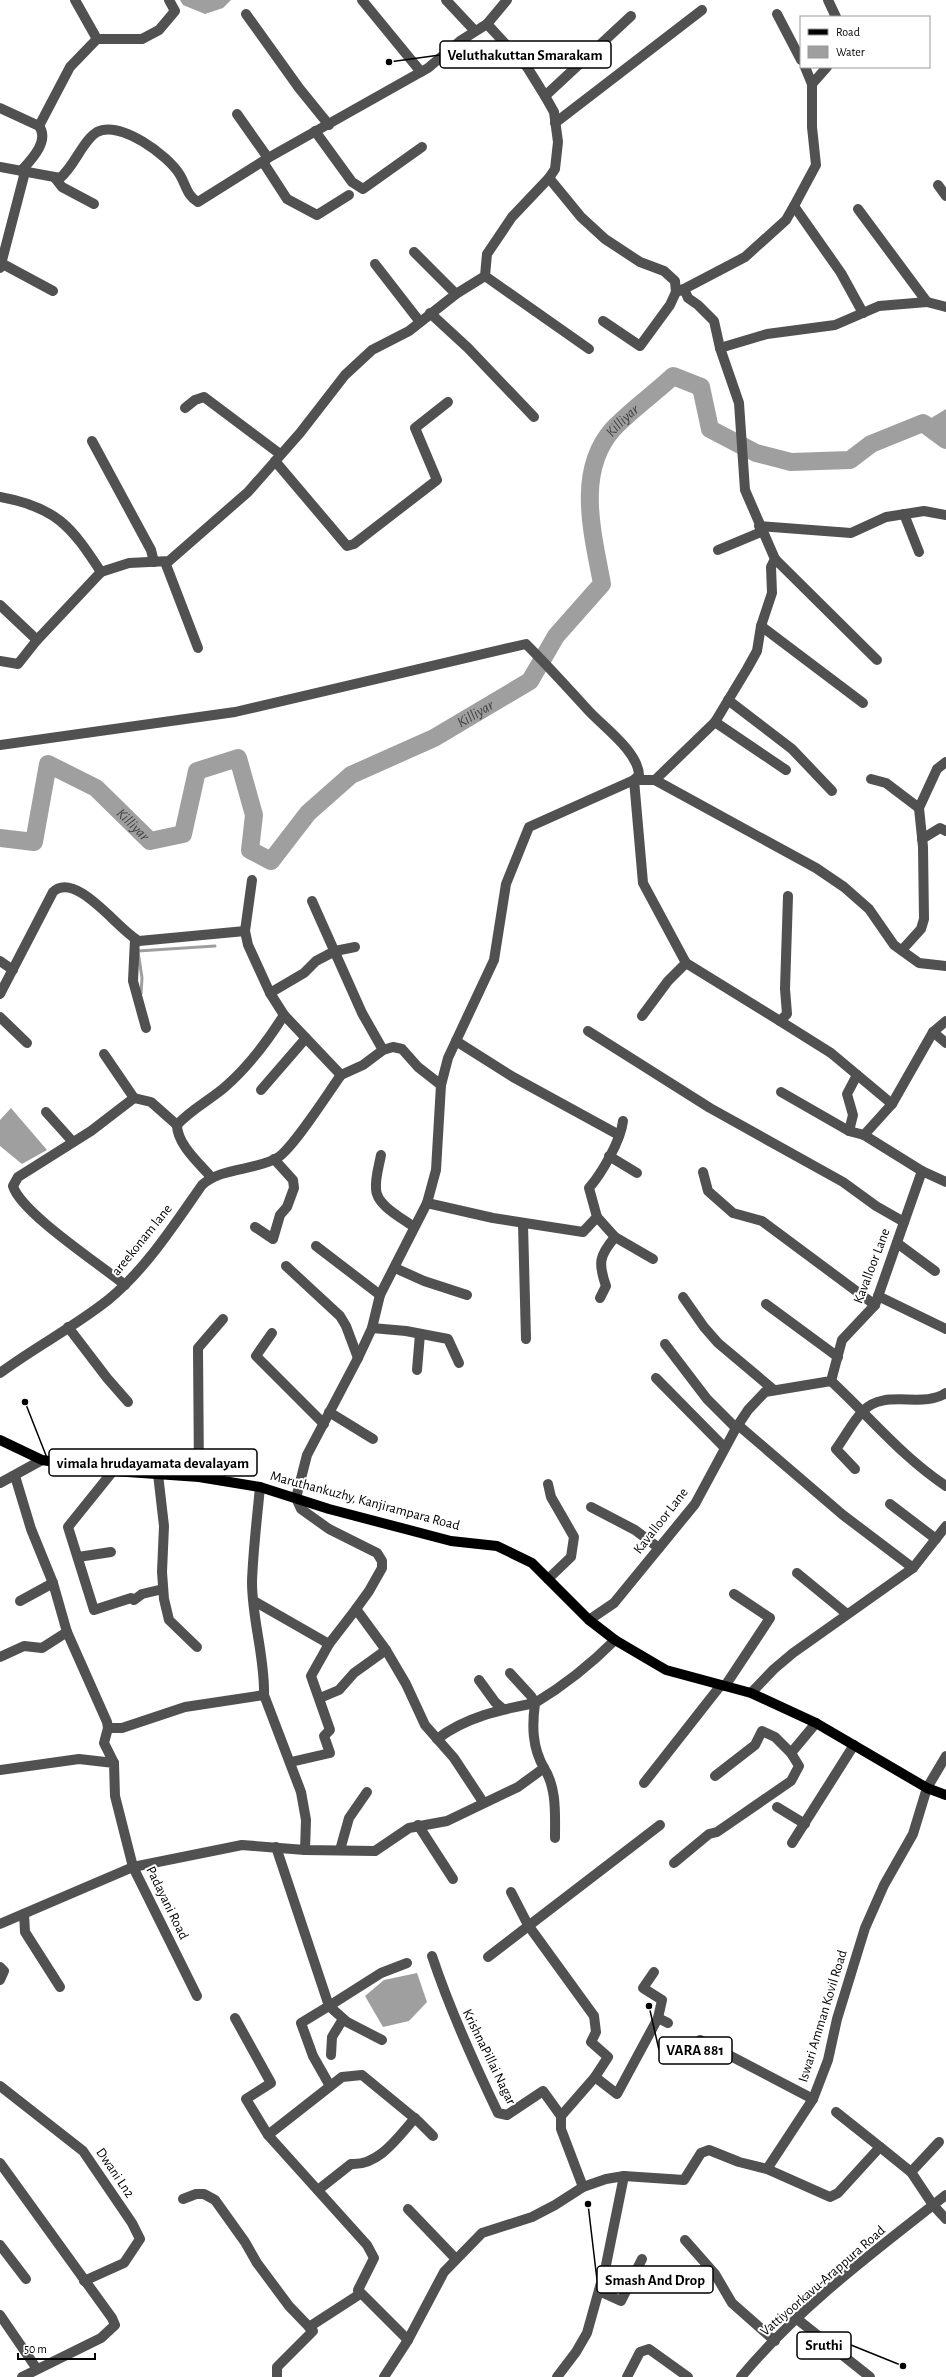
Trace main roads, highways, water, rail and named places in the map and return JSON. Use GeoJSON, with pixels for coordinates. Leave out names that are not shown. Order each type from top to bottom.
{"type":"FeatureCollection","features":[{"type":"Feature","properties":{"kind":"main road","name":"Maruthankuzhy, Kanjirampara Road"},"geometry":{"type":"LineString","coordinates":[[0,1440],[42,1460],[113,1471],[199,1477],[260,1487],[329,1509],[451,1541],[497,1546],[532,1563],[590,1620],[615,1640],[666,1670],[751,1693],[816,1723],[927,1788],[946,1795]]}},
{"type":"Feature","properties":{"kind":"water"},"geometry":{"type":"Polygon","coordinates":[[[180,0],[231,0],[223,8],[205,14],[183,5],[180,0]]]}},
{"type":"Feature","properties":{"kind":"water"},"geometry":{"type":"Polygon","coordinates":[[[946,409],[946,440],[923,423],[946,409]]]}},
{"type":"Feature","properties":{"kind":"water"},"geometry":{"type":"Polygon","coordinates":[[[11,1108],[47,1150],[22,1164],[0,1146],[0,1120],[11,1108]]]}},
{"type":"Feature","properties":{"kind":"water"},"geometry":{"type":"Polygon","coordinates":[[[417,1973],[427,2002],[409,2021],[383,2027],[365,1996],[384,1980],[417,1973]]]}},
{"type":"Feature","properties":{"kind":"waterway","name":"Killiyar"},"geometry":{"type":"LineString","coordinates":[[0,838],[34,842],[48,764],[96,788],[150,841],[183,834],[197,771],[238,758],[254,815],[250,850],[271,861],[308,813],[351,775],[434,738],[530,681],[556,636],[602,584],[590,504],[590,484],[594,464],[601,446],[620,422],[673,376],[701,387],[710,429],[756,453],[791,462],[850,460],[871,444],[923,423],[946,440]]}},
{"type":"Feature","properties":{"kind":"waterway"},"geometry":{"type":"LineString","coordinates":[[141,994],[142,978],[138,951],[215,946]]}},
{"type":"Feature","properties":{"kind":"place","name":"Veluthakuttan Smarakam"},"geometry":{"type":"Point","coordinates":[389,62]}},
{"type":"Feature","properties":{"kind":"place","name":"vimala hrudayamata devalayam"},"geometry":{"type":"Point","coordinates":[25,1402]}},
{"type":"Feature","properties":{"kind":"place","name":"VARA 881"},"geometry":{"type":"Point","coordinates":[649,2006]}},
{"type":"Feature","properties":{"kind":"place","name":"Smash And Drop"},"geometry":{"type":"Point","coordinates":[588,2204]}},
{"type":"Feature","properties":{"kind":"place","name":"Sruthi"},"geometry":{"type":"Point","coordinates":[903,2366]}}]}
